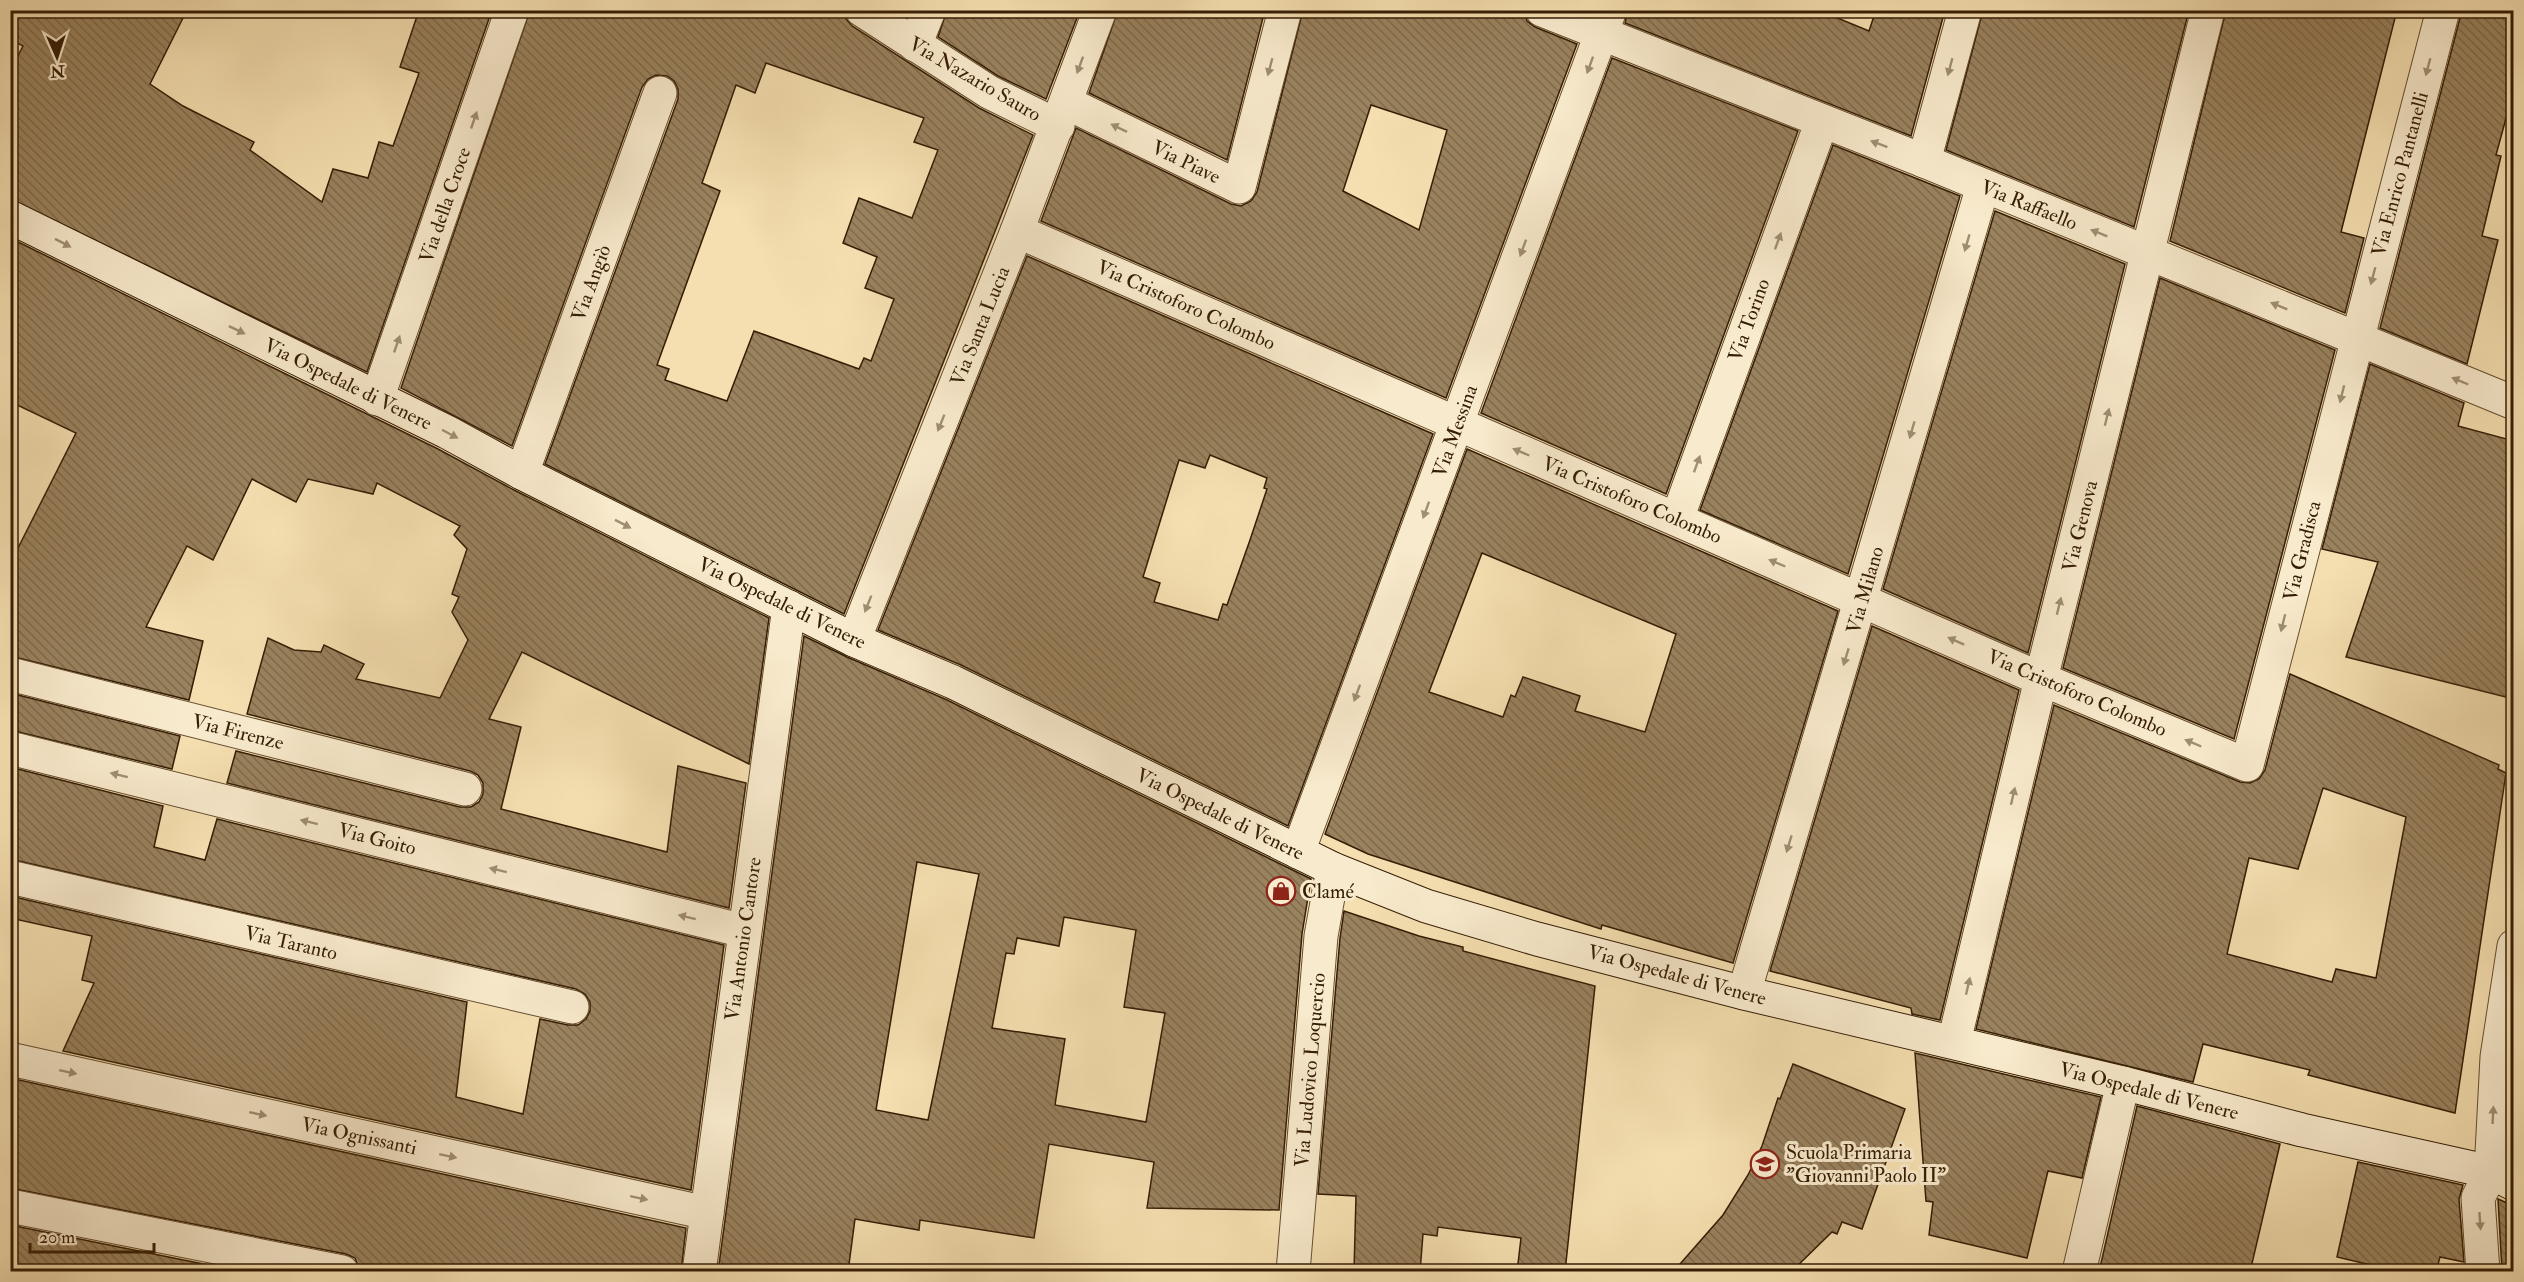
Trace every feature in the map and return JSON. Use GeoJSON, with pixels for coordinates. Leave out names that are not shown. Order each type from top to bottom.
{"type":"FeatureCollection","features":[{"type":"Feature","properties":{"kind":"street","name":"Via della Croce"},"geometry":{"type":"LineString","coordinates":[[377,399],[512,10]]}},
{"type":"Feature","properties":{"kind":"street","name":"Via Nazario Sauro"},"geometry":{"type":"LineString","coordinates":[[862,10],[989,92],[1062,114]]}},
{"type":"Feature","properties":{"kind":"street"},"geometry":{"type":"LineString","coordinates":[[915,45],[929,10]]}},
{"type":"Feature","properties":{"kind":"street","name":"Via Santa Lucia"},"geometry":{"type":"LineString","coordinates":[[854,640],[1017,231],[1100,10]]}},
{"type":"Feature","properties":{"kind":"street","name":"Via Piave"},"geometry":{"type":"LineString","coordinates":[[1062,114],[1239,188],[1285,10]]}},
{"type":"Feature","properties":{"kind":"street","name":"Via Raffaello"},"geometry":{"type":"LineString","coordinates":[[1542,10],[1606,23],[1822,121],[2356,337],[2514,404]]}},
{"type":"Feature","properties":{"kind":"street"},"geometry":{"type":"LineString","coordinates":[[1924,161],[1965,10]]}},
{"type":"Feature","properties":{"kind":"street","name":"Via Genova"},"geometry":{"type":"LineString","coordinates":[[1954,1042],[2041,679],[2208,10]]}},
{"type":"Feature","properties":{"kind":"street","name":"Via Enrico Pantanelli"},"geometry":{"type":"LineString","coordinates":[[2356,337],[2443,10]]}},
{"type":"Feature","properties":{"kind":"street","name":"Via Messina"},"geometry":{"type":"LineString","coordinates":[[1298,852],[1606,23]]}},
{"type":"Feature","properties":{"kind":"street","name":"Via Angiò"},"geometry":{"type":"LineString","coordinates":[[522,473],[660,93]]}},
{"type":"Feature","properties":{"kind":"street","name":"Via Torino"},"geometry":{"type":"LineString","coordinates":[[1677,519],[1822,121]]}},
{"type":"Feature","properties":{"kind":"street","name":"Via Milano"},"geometry":{"type":"LineString","coordinates":[[1744,993],[1863,600],[1983,186]]}},
{"type":"Feature","properties":{"kind":"street","name":"Via Ospedale di Venere"},"geometry":{"type":"LineString","coordinates":[[10,217],[854,640],[953,682],[1333,869],[1426,906],[1537,939],[1744,993],[2123,1083],[2302,1130],[2502,1178]]}},
{"type":"Feature","properties":{"kind":"street","name":"Via Cristoforo Colombo"},"geometry":{"type":"LineString","coordinates":[[1017,231],[2041,679],[2247,765]]}},
{"type":"Feature","properties":{"kind":"street","name":"Via Gradisca"},"geometry":{"type":"LineString","coordinates":[[2247,765],[2356,337]]}},
{"type":"Feature","properties":{"kind":"street","name":"Via Antonio Cantore"},"geometry":{"type":"LineString","coordinates":[[699,1272],[789,607]]}},
{"type":"Feature","properties":{"kind":"street","name":"Via Firenze"},"geometry":{"type":"LineString","coordinates":[[10,674],[465,789]]}},
{"type":"Feature","properties":{"kind":"street","name":"Via Goito"},"geometry":{"type":"LineString","coordinates":[[10,748],[744,931]]}},
{"type":"Feature","properties":{"kind":"street","name":"Via Ludovico Loquercio"},"geometry":{"type":"LineString","coordinates":[[1293,1272],[1321,936],[1333,869]]}},
{"type":"Feature","properties":{"kind":"street","name":"Via Taranto"},"geometry":{"type":"LineString","coordinates":[[10,877],[572,1007]]}},
{"type":"Feature","properties":{"kind":"street"},"geometry":{"type":"LineString","coordinates":[[2483,1272],[2478,1198],[2502,1178],[2497,1057],[2514,946]]}},
{"type":"Feature","properties":{"kind":"street","name":"Via Ognissanti"},"geometry":{"type":"LineString","coordinates":[[10,1059],[707,1213]]}},
{"type":"Feature","properties":{"kind":"street"},"geometry":{"type":"LineString","coordinates":[[2079,1272],[2123,1083]]}},
{"type":"Feature","properties":{"kind":"street"},"geometry":{"type":"LineString","coordinates":[[10,1206],[342,1272]]}},
{"type":"Feature","properties":{"kind":"building"},"geometry":{"type":"Polygon","coordinates":[[[10,10],[187,10],[150,84],[183,106],[254,142],[250,150],[322,202],[333,169],[368,178],[379,142],[393,146],[419,73],[400,67],[419,10],[492,10],[367,372],[10,199],[10,71],[23,46],[10,39],[10,10]]]}},
{"type":"Feature","properties":{"kind":"building"},"geometry":{"type":"Polygon","coordinates":[[[530,10],[844,10],[846,19],[852,26],[979,108],[1033,135],[844,614],[545,464],[678,99],[678,89],[674,81],[667,76],[656,75],[648,79],[642,87],[512,446],[401,388],[530,10]],[[766,63],[755,93],[736,85],[702,183],[720,191],[657,365],[669,369],[665,380],[727,401],[754,331],[859,369],[864,358],[871,361],[894,299],[865,288],[877,257],[843,243],[859,198],[912,218],[938,150],[914,142],[924,118],[766,63]]]}},
{"type":"Feature","properties":{"kind":"building"},"geometry":{"type":"Polygon","coordinates":[[[947,10],[1080,10],[1046,99],[998,76],[938,37],[947,10]]]}},
{"type":"Feature","properties":{"kind":"building"},"geometry":{"type":"Polygon","coordinates":[[[1118,10],[1265,10],[1227,160],[1089,93],[1118,10]]]}},
{"type":"Feature","properties":{"kind":"building"},"geometry":{"type":"Polygon","coordinates":[[[1303,10],[1524,10],[1527,21],[1535,27],[1577,44],[1446,398],[1041,221],[1076,128],[1231,204],[1241,206],[1251,201],[1257,192],[1303,10]],[[1371,105],[1343,191],[1419,230],[1447,130],[1371,105]]]}},
{"type":"Feature","properties":{"kind":"building"},"geometry":{"type":"Polygon","coordinates":[[[1628,10],[1818,10],[1869,31],[1876,10],[1945,10],[1911,136],[1625,23],[1628,10]]]}},
{"type":"Feature","properties":{"kind":"building"},"geometry":{"type":"Polygon","coordinates":[[[1983,10],[2189,10],[2134,227],[1946,150],[1983,10]]]}},
{"type":"Feature","properties":{"kind":"building"},"geometry":{"type":"Polygon","coordinates":[[[2226,10],[2397,10],[2341,232],[2364,238],[2345,313],[2170,241],[2226,10]]]}},
{"type":"Feature","properties":{"kind":"building"},"geometry":{"type":"Polygon","coordinates":[[[2462,10],[2514,10],[2514,89],[2496,155],[2501,156],[2482,236],[2498,240],[2467,364],[2380,328],[2462,10]]]}},
{"type":"Feature","properties":{"kind":"building"},"geometry":{"type":"Polygon","coordinates":[[[1612,58],[1798,131],[1666,494],[1481,413],[1612,58]]]}},
{"type":"Feature","properties":{"kind":"building"},"geometry":{"type":"Polygon","coordinates":[[[1833,145],[1960,196],[1848,574],[1700,510],[1833,145]]]}},
{"type":"Feature","properties":{"kind":"building"},"geometry":{"type":"Polygon","coordinates":[[[1995,211],[2125,264],[2028,653],[1883,589],[1995,211]]]}},
{"type":"Feature","properties":{"kind":"building"},"geometry":{"type":"Polygon","coordinates":[[[10,238],[438,449],[514,490],[769,618],[749,764],[522,652],[489,719],[521,727],[501,809],[667,852],[678,766],[746,783],[729,908],[227,783],[236,751],[460,807],[471,807],[479,802],[483,794],[483,783],[478,775],[470,771],[247,714],[268,638],[294,650],[321,652],[324,645],[364,664],[356,679],[440,698],[468,640],[452,612],[459,597],[452,594],[467,549],[454,535],[460,526],[377,483],[373,494],[308,479],[296,502],[252,479],[213,560],[187,546],[146,627],[203,641],[189,700],[10,656],[10,564],[76,433],[11,402],[10,238]]]}},
{"type":"Feature","properties":{"kind":"building"},"geometry":{"type":"Polygon","coordinates":[[[1027,256],[1433,434],[1288,826],[961,665],[878,630],[1027,256]],[[1210,455],[1205,468],[1179,460],[1143,577],[1160,583],[1154,602],[1218,620],[1223,604],[1227,605],[1250,540],[1267,489],[1264,488],[1267,478],[1210,455]]]}},
{"type":"Feature","properties":{"kind":"building"},"geometry":{"type":"Polygon","coordinates":[[[2160,278],[2335,350],[2234,739],[2063,668],[2160,278]]]}},
{"type":"Feature","properties":{"kind":"building"},"geometry":{"type":"Polygon","coordinates":[[[2370,364],[2464,403],[2458,426],[2514,441],[2514,699],[2346,657],[2378,562],[2322,549],[2370,364]]]}},
{"type":"Feature","properties":{"kind":"building"},"geometry":{"type":"Polygon","coordinates":[[[1467,449],[1838,611],[1733,963],[1602,925],[1601,929],[1368,854],[1325,834],[1467,449]],[[1482,553],[1429,692],[1503,717],[1511,695],[1515,697],[1523,677],[1580,696],[1575,711],[1645,732],[1676,634],[1482,553]]]}},
{"type":"Feature","properties":{"kind":"building"},"geometry":{"type":"Polygon","coordinates":[[[1872,626],[2019,690],[1940,1020],[1912,1014],[1911,1008],[1770,971],[1872,626]]]}},
{"type":"Feature","properties":{"kind":"building"},"geometry":{"type":"Polygon","coordinates":[[[804,636],[945,699],[1311,879],[1302,934],[1279,1210],[1147,1208],[1154,1162],[1049,1144],[1034,1238],[920,1220],[919,1230],[855,1219],[848,1272],[718,1272],[804,636]],[[917,862],[876,1110],[928,1120],[979,874],[917,862]],[[1064,917],[1059,946],[1017,938],[1014,954],[1006,953],[992,1028],[1065,1039],[1055,1105],[1146,1122],[1165,1013],[1124,1007],[1136,930],[1064,917]]]}},
{"type":"Feature","properties":{"kind":"building"},"geometry":{"type":"Polygon","coordinates":[[[2290,674],[2499,765],[2498,769],[2506,773],[2455,1113],[2308,1075],[2310,1070],[2203,1044],[2193,1082],[1976,1029],[2054,705],[2240,782],[2250,783],[2259,779],[2265,770],[2290,674]],[[2323,788],[2298,869],[2249,858],[2227,954],[2332,982],[2336,969],[2376,978],[2406,817],[2323,788]]]}},
{"type":"Feature","properties":{"kind":"building"},"geometry":{"type":"Polygon","coordinates":[[[10,693],[180,736],[172,769],[10,730],[10,693]]]}},
{"type":"Feature","properties":{"kind":"building"},"geometry":{"type":"Polygon","coordinates":[[[10,767],[163,806],[154,847],[205,860],[217,819],[724,945],[691,1190],[63,1051],[94,983],[82,980],[92,936],[10,918],[10,896],[467,1002],[456,1097],[523,1114],[540,1019],[578,1025],[586,1019],[590,1011],[590,1002],[585,994],[576,989],[10,859],[10,767]]]}},
{"type":"Feature","properties":{"kind":"building"},"geometry":{"type":"Polygon","coordinates":[[[1344,911],[1419,936],[1463,947],[1463,951],[1595,986],[1565,1272],[1517,1272],[1521,1238],[1438,1227],[1437,1236],[1423,1234],[1420,1272],[1354,1272],[1356,1196],[1318,1194],[1344,911]]]}},
{"type":"Feature","properties":{"kind":"building"},"geometry":{"type":"Polygon","coordinates":[[[1915,1053],[2101,1097],[2082,1178],[2048,1171],[2027,1258],[1929,1235],[1933,1202],[1926,1201],[1915,1053]]]}},
{"type":"Feature","properties":{"kind":"building"},"geometry":{"type":"Polygon","coordinates":[[[1793,1064],[1905,1109],[1862,1229],[1842,1222],[1837,1234],[1832,1232],[1791,1272],[1673,1272],[1723,1215],[1748,1175],[1762,1146],[1778,1098],[1780,1099],[1793,1064]]]}},
{"type":"Feature","properties":{"kind":"building"},"geometry":{"type":"Polygon","coordinates":[[[10,1078],[686,1228],[681,1272],[360,1272],[355,1258],[346,1254],[10,1188],[10,1078]]]}},
{"type":"Feature","properties":{"kind":"building"},"geometry":{"type":"Polygon","coordinates":[[[2137,1106],[2280,1144],[2250,1272],[2099,1272],[2137,1106]]]}},
{"type":"Feature","properties":{"kind":"building"},"geometry":{"type":"Polygon","coordinates":[[[2358,1162],[2463,1185],[2459,1199],[2464,1262],[2440,1257],[2436,1272],[2400,1272],[2337,1257],[2358,1162]]]}},
{"type":"Feature","properties":{"kind":"building"},"geometry":{"type":"Polygon","coordinates":[[[2498,1199],[2514,1206],[2514,1272],[2502,1270],[2498,1199]]]}},
{"type":"Feature","properties":{"kind":"building"},"geometry":{"type":"Polygon","coordinates":[[[10,1225],[243,1272],[10,1272],[10,1225]]]}},
{"type":"Feature","properties":{"kind":"place","name":"Clamé"},"geometry":{"type":"Point","coordinates":[1281,891]}},
{"type":"Feature","properties":{"kind":"place","name":"Scuola Primaria \"Giovanni Paolo II\""},"geometry":{"type":"Point","coordinates":[1765,1164]}}]}
